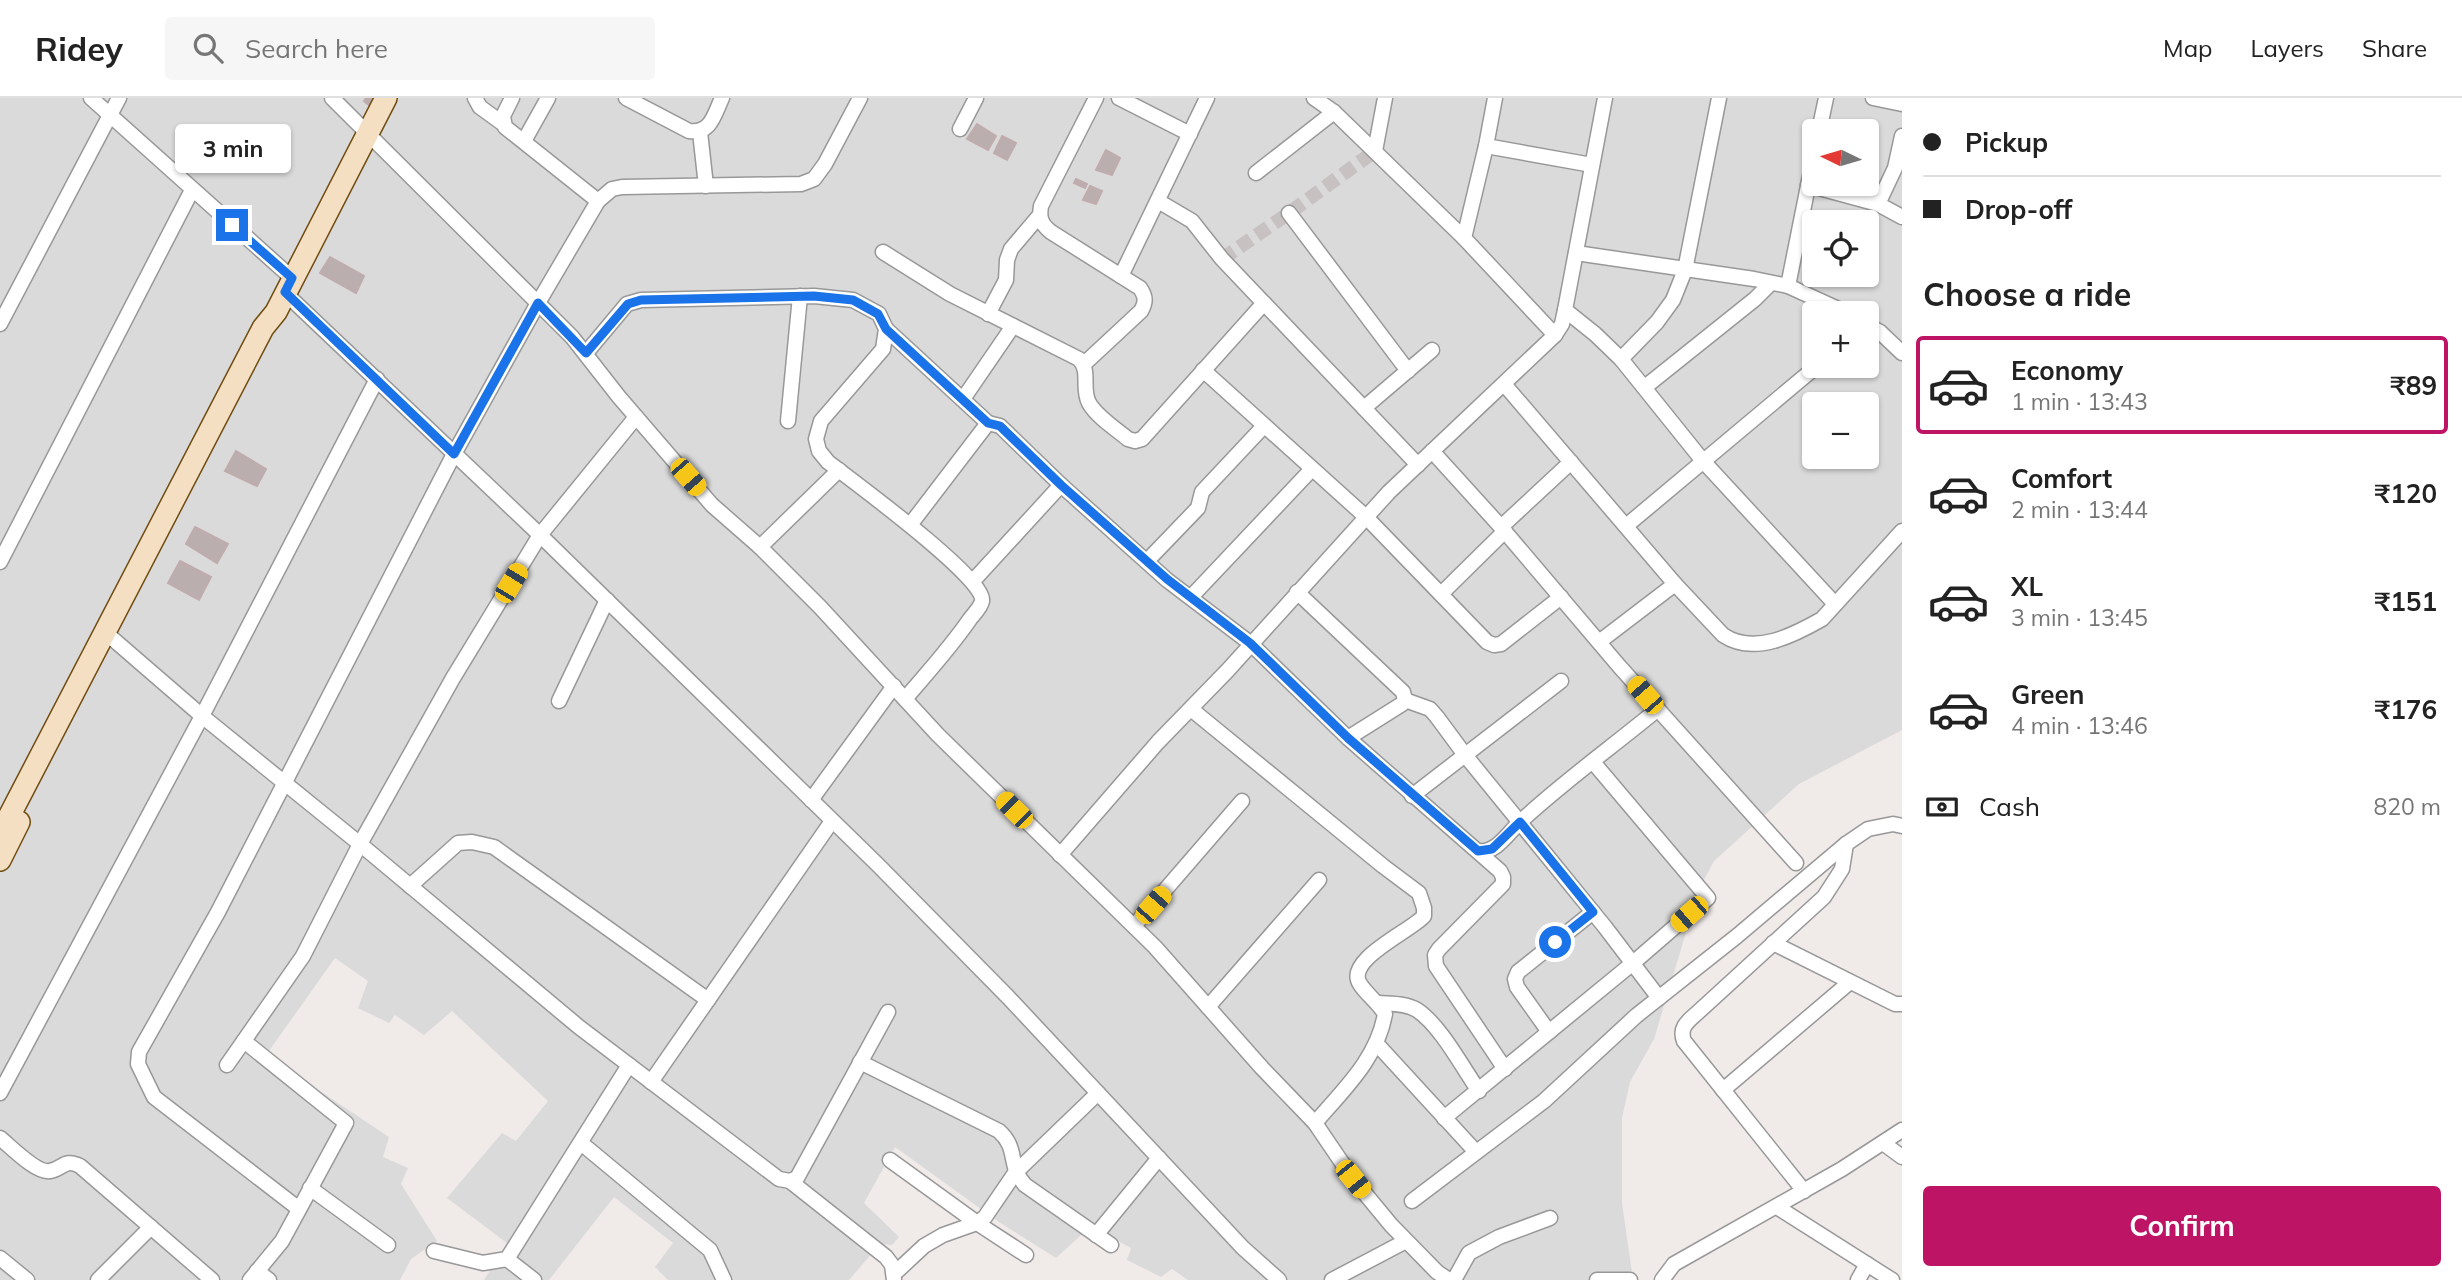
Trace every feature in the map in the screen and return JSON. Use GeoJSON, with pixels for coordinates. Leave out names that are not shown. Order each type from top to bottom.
{"type":"FeatureCollection","features":[{"type":"Feature","properties":{"kind":"street"},"geometry":{"type":"LineString","coordinates":[[92,98],[192,190],[288,285],[377,379],[811,800],[1008,997],[1243,1248],[1279,1280]]}},
{"type":"Feature","properties":{"kind":"street"},"geometry":{"type":"LineString","coordinates":[[0,324],[119,98]]}},
{"type":"Feature","properties":{"kind":"street"},"geometry":{"type":"LineString","coordinates":[[332,98],[586,353],[636,417],[712,505],[760,547],[1059,855],[1135,926],[1315,1123],[1353,1179],[1406,1241],[1437,1272],[1452,1280],[1468,1253],[1499,1237],[1550,1218]]}},
{"type":"Feature","properties":{"kind":"street"},"geometry":{"type":"LineString","coordinates":[[0,834],[276,329],[276,312],[288,285],[386,98]]}},
{"type":"Feature","properties":{"kind":"street"},"geometry":{"type":"LineString","coordinates":[[475,98],[480,107],[598,201]]}},
{"type":"Feature","properties":{"kind":"street"},"geometry":{"type":"LineString","coordinates":[[502,123],[512,98]]}},
{"type":"Feature","properties":{"kind":"street"},"geometry":{"type":"LineString","coordinates":[[524,141],[548,98]]}},
{"type":"Feature","properties":{"kind":"street"},"geometry":{"type":"LineString","coordinates":[[626,98],[689,131],[700,132],[708,127],[722,98]]}},
{"type":"Feature","properties":{"kind":"street"},"geometry":{"type":"LineString","coordinates":[[299,1209],[154,1097],[138,1064],[139,1052],[218,912],[454,454],[598,201],[612,189],[622,187],[801,184],[814,179],[825,164],[860,98]]}},
{"type":"Feature","properties":{"kind":"street"},"geometry":{"type":"LineString","coordinates":[[960,129],[976,98]]}},
{"type":"Feature","properties":{"kind":"street"},"geometry":{"type":"LineString","coordinates":[[988,314],[1006,280],[1007,260],[1011,249],[1039,216],[1041,206],[1096,98]]}},
{"type":"Feature","properties":{"kind":"street"},"geometry":{"type":"LineString","coordinates":[[1119,98],[1191,134]]}},
{"type":"Feature","properties":{"kind":"street"},"geometry":{"type":"LineString","coordinates":[[1122,276],[1207,98]]}},
{"type":"Feature","properties":{"kind":"street"},"geometry":{"type":"LineString","coordinates":[[1314,98],[1334,112],[1464,238],[1555,335]]}},
{"type":"Feature","properties":{"kind":"street"},"geometry":{"type":"LineString","coordinates":[[1375,151],[1385,98]]}},
{"type":"Feature","properties":{"kind":"street"},"geometry":{"type":"LineString","coordinates":[[1464,238],[1495,98]]}},
{"type":"Feature","properties":{"kind":"street"},"geometry":{"type":"LineString","coordinates":[[1059,855],[1366,517],[1555,335],[1562,324],[1565,310],[1605,98]]}},
{"type":"Feature","properties":{"kind":"street"},"geometry":{"type":"LineString","coordinates":[[1621,359],[1657,322],[1673,299],[1685,270],[1719,98]]}},
{"type":"Feature","properties":{"kind":"street"},"geometry":{"type":"LineString","coordinates":[[1822,119],[1826,98]]}},
{"type":"Feature","properties":{"kind":"street"},"geometry":{"type":"LineString","coordinates":[[1873,98],[1902,104]]}},
{"type":"Feature","properties":{"kind":"street"},"geometry":{"type":"LineString","coordinates":[[1256,173],[1334,112]]}},
{"type":"Feature","properties":{"kind":"street"},"geometry":{"type":"LineString","coordinates":[[700,132],[706,186]]}},
{"type":"Feature","properties":{"kind":"street"},"geometry":{"type":"LineString","coordinates":[[1878,204],[1895,168],[1902,136]]}},
{"type":"Feature","properties":{"kind":"street"},"geometry":{"type":"LineString","coordinates":[[1486,146],[1592,165]]}},
{"type":"Feature","properties":{"kind":"street"},"geometry":{"type":"LineString","coordinates":[[0,562],[192,190]]}},
{"type":"Feature","properties":{"kind":"street"},"geometry":{"type":"LineString","coordinates":[[1788,286],[1806,196]]}},
{"type":"Feature","properties":{"kind":"street"},"geometry":{"type":"LineString","coordinates":[[1847,196],[1878,204],[1902,217]]}},
{"type":"Feature","properties":{"kind":"street"},"geometry":{"type":"LineString","coordinates":[[1158,201],[1192,221],[1222,259],[1418,465]]}},
{"type":"Feature","properties":{"kind":"street"},"geometry":{"type":"LineString","coordinates":[[1289,213],[1408,371]]}},
{"type":"Feature","properties":{"kind":"street"},"geometry":{"type":"LineString","coordinates":[[1039,216],[1043,226],[1140,288],[1144,295],[1145,303],[1141,311],[1084,364]]}},
{"type":"Feature","properties":{"kind":"street"},"geometry":{"type":"LineString","coordinates":[[883,252],[950,294],[1079,359],[1086,370],[1085,388],[1090,406],[1128,439],[1135,440],[1142,439],[1264,303]]}},
{"type":"Feature","properties":{"kind":"street"},"geometry":{"type":"LineString","coordinates":[[1576,253],[1788,286],[1821,301]]}},
{"type":"Feature","properties":{"kind":"street"},"geometry":{"type":"LineString","coordinates":[[1645,387],[1771,283]]}},
{"type":"Feature","properties":{"kind":"street"},"geometry":{"type":"LineString","coordinates":[[586,353],[628,304],[641,300],[800,296],[853,300],[878,314],[886,329],[988,423],[1000,426],[1061,485],[1147,561],[1250,643],[1348,738],[1500,871],[1503,884],[1438,949],[1435,961],[1505,1069]]}},
{"type":"Feature","properties":{"kind":"street"},"geometry":{"type":"LineString","coordinates":[[788,421],[800,296]]}},
{"type":"Feature","properties":{"kind":"street"},"geometry":{"type":"LineString","coordinates":[[1565,310],[1621,359],[1703,461],[1835,604]]}},
{"type":"Feature","properties":{"kind":"street"},"geometry":{"type":"LineString","coordinates":[[963,399],[1013,326]]}},
{"type":"Feature","properties":{"kind":"street"},"geometry":{"type":"LineString","coordinates":[[886,329],[884,349],[821,421],[816,439],[819,451],[839,470],[910,525],[973,580],[982,593],[982,602],[964,628],[905,699]]}},
{"type":"Feature","properties":{"kind":"street"},"geometry":{"type":"LineString","coordinates":[[1879,331],[1902,354]]}},
{"type":"Feature","properties":{"kind":"street"},"geometry":{"type":"LineString","coordinates":[[1364,408],[1432,350]]}},
{"type":"Feature","properties":{"kind":"street"},"geometry":{"type":"LineString","coordinates":[[1203,370],[1263,427],[1366,517],[1487,642],[1501,644],[1561,597]]}},
{"type":"Feature","properties":{"kind":"street"},"geometry":{"type":"LineString","coordinates":[[1626,526],[1803,378]]}},
{"type":"Feature","properties":{"kind":"street"},"geometry":{"type":"LineString","coordinates":[[0,1093],[202,716],[377,379]]}},
{"type":"Feature","properties":{"kind":"street"},"geometry":{"type":"LineString","coordinates":[[1504,384],[1675,584],[1723,635],[1731,640],[1759,644],[1771,642],[1822,619],[1897,548],[1902,531]]}},
{"type":"Feature","properties":{"kind":"street"},"geometry":{"type":"LineString","coordinates":[[227,1065],[303,956],[360,844],[453,678],[540,535],[636,417]]}},
{"type":"Feature","properties":{"kind":"street"},"geometry":{"type":"LineString","coordinates":[[910,525],[988,423]]}},
{"type":"Feature","properties":{"kind":"street"},"geometry":{"type":"LineString","coordinates":[[1147,561],[1198,508],[1202,492],[1263,427]]}},
{"type":"Feature","properties":{"kind":"street"},"geometry":{"type":"LineString","coordinates":[[1432,452],[1503,529],[1658,709],[1796,863]]}},
{"type":"Feature","properties":{"kind":"street"},"geometry":{"type":"LineString","coordinates":[[1441,594],[1571,463]]}},
{"type":"Feature","properties":{"kind":"street"},"geometry":{"type":"LineString","coordinates":[[760,547],[839,470]]}},
{"type":"Feature","properties":{"kind":"street"},"geometry":{"type":"LineString","coordinates":[[1191,597],[1311,470]]}},
{"type":"Feature","properties":{"kind":"street"},"geometry":{"type":"LineString","coordinates":[[973,580],[1061,485]]}},
{"type":"Feature","properties":{"kind":"street"},"geometry":{"type":"LineString","coordinates":[[1600,642],[1675,584]]}},
{"type":"Feature","properties":{"kind":"street"},"geometry":{"type":"LineString","coordinates":[[1297,592],[1403,692],[1405,699],[1402,704],[1348,738]]}},
{"type":"Feature","properties":{"kind":"street"},"geometry":{"type":"LineString","coordinates":[[559,701],[607,600]]}},
{"type":"Feature","properties":{"kind":"street"},"geometry":{"type":"LineString","coordinates":[[110,637],[579,1027],[779,1178],[790,1181],[886,1257],[894,1277],[924,1247],[943,1235],[978,1223],[1015,1174],[1098,1093]]}},
{"type":"Feature","properties":{"kind":"street"},"geometry":{"type":"LineString","coordinates":[[0,860],[110,637]]}},
{"type":"Feature","properties":{"kind":"street"},"geometry":{"type":"LineString","coordinates":[[1412,796],[1561,681]]}},
{"type":"Feature","properties":{"kind":"street"},"geometry":{"type":"LineString","coordinates":[[811,800],[894,687]]}},
{"type":"Feature","properties":{"kind":"street"},"geometry":{"type":"LineString","coordinates":[[1405,699],[1430,709],[1659,998]]}},
{"type":"Feature","properties":{"kind":"street"},"geometry":{"type":"LineString","coordinates":[[1191,709],[1419,893],[1424,908],[1424,916],[1418,923],[1389,941],[1359,966],[1356,974],[1359,983],[1379,1003],[1385,1014],[1382,1028],[1370,1058],[1315,1123]]}},
{"type":"Feature","properties":{"kind":"street"},"geometry":{"type":"LineString","coordinates":[[1478,851],[1492,849],[1520,822],[1658,709]]}},
{"type":"Feature","properties":{"kind":"street"},"geometry":{"type":"LineString","coordinates":[[1444,1118],[1708,898],[1592,762]]}},
{"type":"Feature","properties":{"kind":"street"},"geometry":{"type":"LineString","coordinates":[[1135,926],[1242,801]]}},
{"type":"Feature","properties":{"kind":"street"},"geometry":{"type":"LineString","coordinates":[[651,1082],[832,821]]}},
{"type":"Feature","properties":{"kind":"street"},"geometry":{"type":"LineString","coordinates":[[1412,1201],[1544,1101],[1636,1016],[1846,844],[1868,829],[1893,824],[1902,826]]}},
{"type":"Feature","properties":{"kind":"street"},"geometry":{"type":"LineString","coordinates":[[410,886],[458,843],[472,842],[495,847],[708,1000]]}},
{"type":"Feature","properties":{"kind":"street"},"geometry":{"type":"LineString","coordinates":[[1804,1191],[1684,1041],[1683,1026],[1824,897],[1842,869],[1846,844]]}},
{"type":"Feature","properties":{"kind":"street"},"geometry":{"type":"LineString","coordinates":[[1208,1007],[1319,880]]}},
{"type":"Feature","properties":{"kind":"street"},"geometry":{"type":"LineString","coordinates":[[1549,1032],[1517,987],[1515,979],[1518,972],[1593,912]]}},
{"type":"Feature","properties":{"kind":"street"},"geometry":{"type":"LineString","coordinates":[[1773,943],[1895,1004],[1902,1004]]}},
{"type":"Feature","properties":{"kind":"street"},"geometry":{"type":"LineString","coordinates":[[1723,1090],[1850,982]]}},
{"type":"Feature","properties":{"kind":"street"},"geometry":{"type":"LineString","coordinates":[[1379,1003],[1405,1005],[1432,1023],[1479,1091]]}},
{"type":"Feature","properties":{"kind":"street"},"geometry":{"type":"LineString","coordinates":[[790,1181],[797,1178],[888,1012]]}},
{"type":"Feature","properties":{"kind":"street"},"geometry":{"type":"LineString","coordinates":[[244,1041],[346,1123],[282,1241],[259,1277]]}},
{"type":"Feature","properties":{"kind":"street"},"geometry":{"type":"LineString","coordinates":[[1376,1043],[1476,1152]]}},
{"type":"Feature","properties":{"kind":"street"},"geometry":{"type":"LineString","coordinates":[[860,1062],[999,1131],[1008,1139],[1011,1147],[1015,1174],[1029,1189],[1111,1245]]}},
{"type":"Feature","properties":{"kind":"street"},"geometry":{"type":"LineString","coordinates":[[507,1259],[629,1065]]}},
{"type":"Feature","properties":{"kind":"street"},"geometry":{"type":"LineString","coordinates":[[1662,1280],[1674,1264],[1777,1207],[1902,1130]]}},
{"type":"Feature","properties":{"kind":"street"},"geometry":{"type":"LineString","coordinates":[[0,1138],[44,1171],[51,1171],[64,1164],[74,1163],[80,1166],[212,1280]]}},
{"type":"Feature","properties":{"kind":"street"},"geometry":{"type":"LineString","coordinates":[[581,1143],[710,1250],[724,1280]]}},
{"type":"Feature","properties":{"kind":"street"},"geometry":{"type":"LineString","coordinates":[[1883,1143],[1902,1157]]}},
{"type":"Feature","properties":{"kind":"street"},"geometry":{"type":"LineString","coordinates":[[1096,1235],[1159,1158]]}},
{"type":"Feature","properties":{"kind":"street"},"geometry":{"type":"LineString","coordinates":[[890,1160],[1026,1255]]}},
{"type":"Feature","properties":{"kind":"street"},"geometry":{"type":"LineString","coordinates":[[310,1188],[388,1245]]}},
{"type":"Feature","properties":{"kind":"street"},"geometry":{"type":"LineString","coordinates":[[1777,1207],[1892,1280]]}},
{"type":"Feature","properties":{"kind":"street"},"geometry":{"type":"LineString","coordinates":[[98,1280],[151,1227]]}},
{"type":"Feature","properties":{"kind":"street"},"geometry":{"type":"LineString","coordinates":[[1332,1280],[1406,1241]]}},
{"type":"Feature","properties":{"kind":"street"},"geometry":{"type":"LineString","coordinates":[[435,1251],[483,1263],[507,1259],[534,1280]]}},
{"type":"Feature","properties":{"kind":"street"},"geometry":{"type":"LineString","coordinates":[[0,1258],[27,1280]]}},
{"type":"Feature","properties":{"kind":"street"},"geometry":{"type":"LineString","coordinates":[[1858,1280],[1867,1264]]}},
{"type":"Feature","properties":{"kind":"street"},"geometry":{"type":"LineString","coordinates":[[1597,1280],[1630,1280]]}},
{"type":"Feature","properties":{"kind":"shaded area"},"geometry":{"type":"Polygon","coordinates":[[[0,98],[1902,98],[1902,730],[1799,784],[1714,861],[1699,889],[1654,1039],[1630,1082],[1622,1118],[1622,1203],[1633,1280],[1188,1280],[1172,1269],[1161,1277],[1127,1260],[1131,1248],[1091,1226],[1056,1258],[999,1222],[895,1147],[864,1203],[899,1237],[892,1245],[880,1244],[849,1280],[668,1280],[655,1267],[673,1243],[614,1197],[549,1280],[484,1280],[507,1243],[447,1198],[502,1133],[516,1141],[548,1101],[452,1011],[424,1035],[395,1015],[389,1023],[358,1008],[368,981],[335,958],[266,1055],[389,1137],[383,1157],[408,1168],[401,1184],[437,1241],[411,1259],[400,1280],[0,1280],[0,98]]]}},
{"type":"Feature","properties":{"kind":"building"},"geometry":{"type":"Polygon","coordinates":[[[366,98],[375,98],[370,106],[364,101],[366,98]]]}},
{"type":"Feature","properties":{"kind":"building"},"geometry":{"type":"Polygon","coordinates":[[[977,124],[996,136],[988,150],[967,139],[977,124]]]}},
{"type":"Feature","properties":{"kind":"building"},"geometry":{"type":"Polygon","coordinates":[[[1002,136],[1016,143],[1007,160],[994,153],[1002,136]]]}},
{"type":"Feature","properties":{"kind":"building"},"geometry":{"type":"Polygon","coordinates":[[[1106,150],[1120,158],[1112,175],[1096,170],[1106,150]]]}},
{"type":"Feature","properties":{"kind":"building"},"geometry":{"type":"Polygon","coordinates":[[[1076,179],[1087,184],[1085,188],[1074,183],[1076,179]]]}},
{"type":"Feature","properties":{"kind":"building"},"geometry":{"type":"Polygon","coordinates":[[[1090,186],[1102,191],[1096,204],[1083,200],[1090,186]]]}},
{"type":"Feature","properties":{"kind":"building"},"geometry":{"type":"Polygon","coordinates":[[[330,257],[364,276],[356,293],[320,273],[330,257]]]}},
{"type":"Feature","properties":{"kind":"building"},"geometry":{"type":"Polygon","coordinates":[[[236,451],[266,469],[257,486],[225,471],[236,451]]]}},
{"type":"Feature","properties":{"kind":"building"},"geometry":{"type":"Polygon","coordinates":[[[195,527],[228,544],[217,563],[186,544],[195,527]]]}},
{"type":"Feature","properties":{"kind":"building"},"geometry":{"type":"Polygon","coordinates":[[[180,561],[211,577],[199,600],[168,583],[180,561]]]}},
{"type":"Feature","properties":{"kind":"tunnel"},"geometry":{"type":"LineString","coordinates":[[1222,259],[1375,151]]}},
{"type":"Feature","properties":{"kind":"route"},"geometry":{"type":"LineString","coordinates":[[232,225],[292,278],[285,292],[454,454],[538,303],[586,353],[628,304],[641,300],[814,296],[853,300],[878,314],[886,329],[988,423],[1000,426],[1061,485],[1167,579],[1250,643],[1348,738],[1478,851],[1492,849],[1520,822],[1593,912],[1555,942]]}}]}
